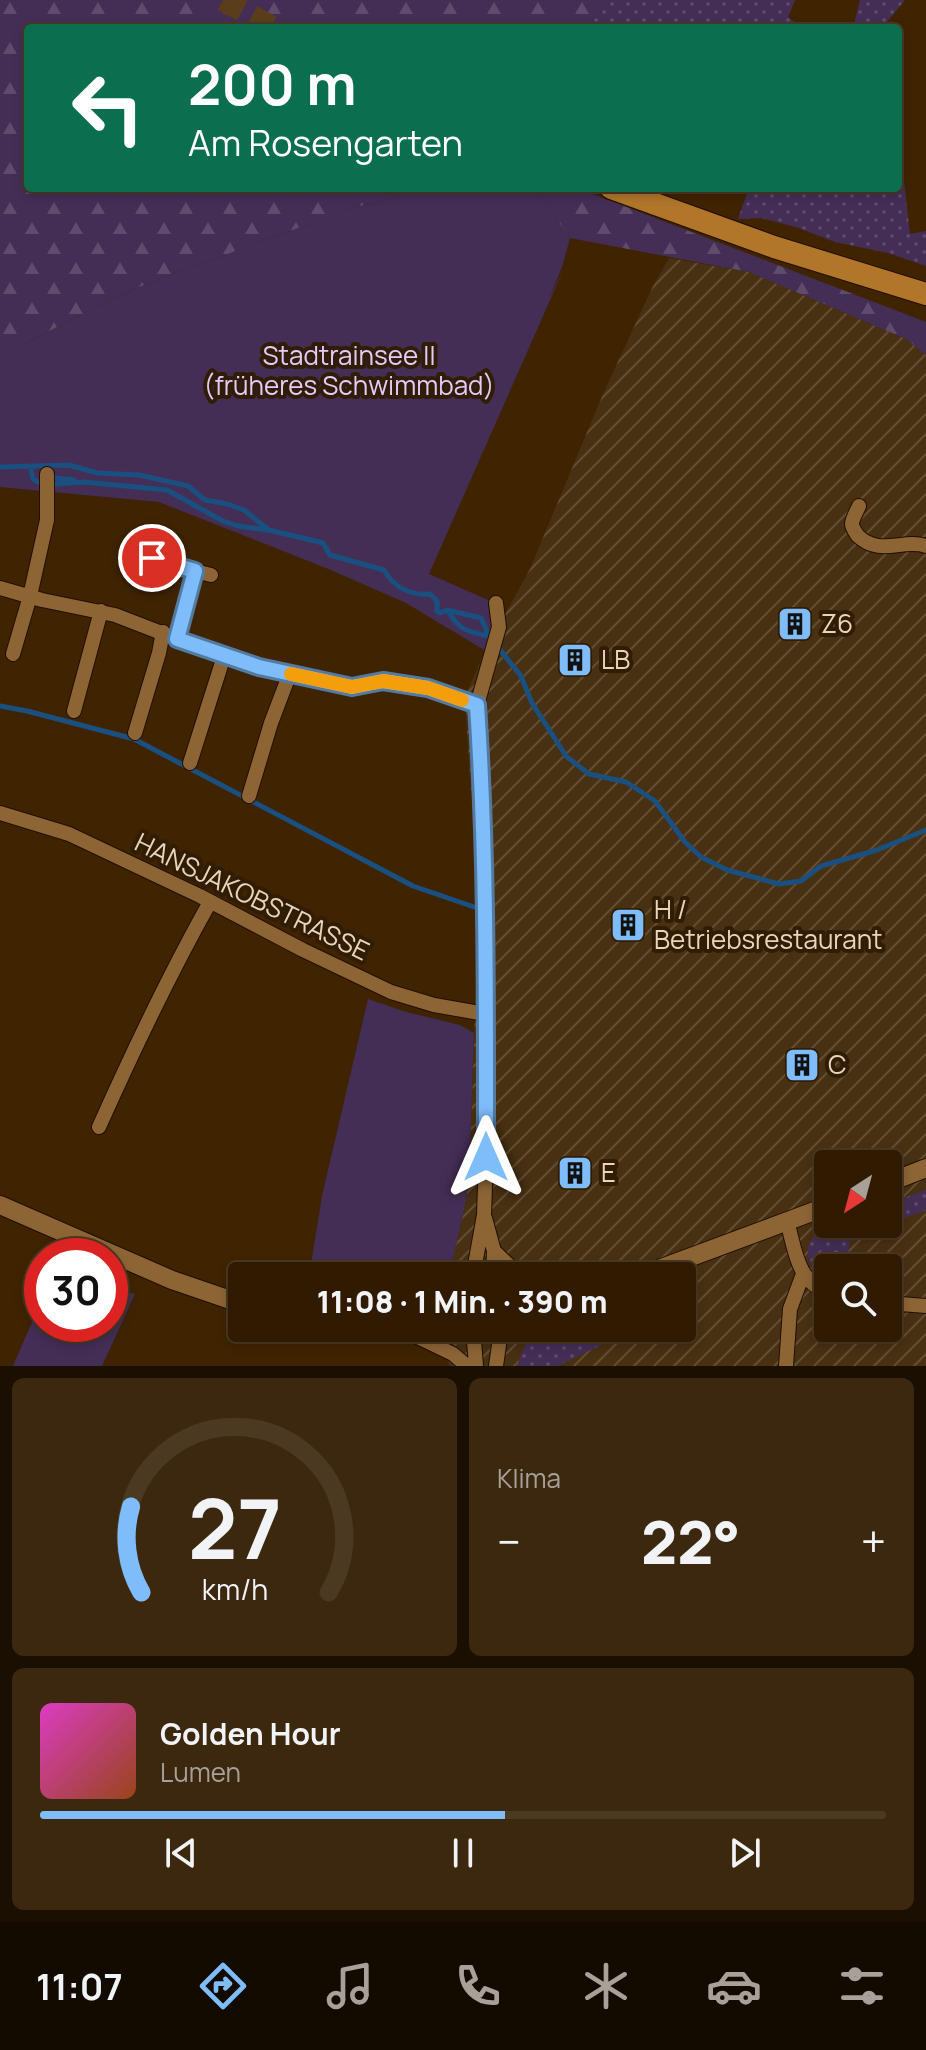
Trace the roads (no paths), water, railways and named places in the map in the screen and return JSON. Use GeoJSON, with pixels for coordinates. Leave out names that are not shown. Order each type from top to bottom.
{"type":"FeatureCollection","features":[{"type":"Feature","properties":{"kind":"highway"},"geometry":{"type":"LineString","coordinates":[[622,192],[774,247],[926,294]]}},
{"type":"Feature","properties":{"kind":"street"},"geometry":{"type":"LineString","coordinates":[[13,654],[47,520],[47,474]]}},
{"type":"Feature","properties":{"kind":"street"},"geometry":{"type":"LineString","coordinates":[[859,506],[852,524],[855,534],[868,544],[891,547],[919,543],[926,546]]}},
{"type":"Feature","properties":{"kind":"street"},"geometry":{"type":"LineString","coordinates":[[152,558],[211,575]]}},
{"type":"Feature","properties":{"kind":"street"},"geometry":{"type":"LineString","coordinates":[[135,733],[159,653],[170,635],[195,571]]}},
{"type":"Feature","properties":{"kind":"street"},"geometry":{"type":"LineString","coordinates":[[0,588],[101,611],[259,667],[352,687],[383,681],[428,688],[477,705]]}},
{"type":"Feature","properties":{"kind":"street"},"geometry":{"type":"LineString","coordinates":[[476,1262],[484,1215],[486,1157],[485,874],[477,705],[499,627],[496,603]]}},
{"type":"Feature","properties":{"kind":"street"},"geometry":{"type":"LineString","coordinates":[[74,711],[101,611]]}},
{"type":"Feature","properties":{"kind":"street"},"geometry":{"type":"LineString","coordinates":[[190,763],[224,656]]}},
{"type":"Feature","properties":{"kind":"street"},"geometry":{"type":"LineString","coordinates":[[249,796],[290,673]]}},
{"type":"Feature","properties":{"kind":"street","name":"HANSJAKOBSTRASSE"},"geometry":{"type":"LineString","coordinates":[[0,813],[69,834],[391,992],[434,1005],[485,1014]]}},
{"type":"Feature","properties":{"kind":"street"},"geometry":{"type":"LineString","coordinates":[[99,1127],[138,1042],[210,902]]}},
{"type":"Feature","properties":{"kind":"street"},"geometry":{"type":"LineString","coordinates":[[902,1177],[926,1168]]}},
{"type":"Feature","properties":{"kind":"street"},"geometry":{"type":"LineString","coordinates":[[0,1205],[172,1280],[228,1299]]}},
{"type":"Feature","properties":{"kind":"street"},"geometry":{"type":"LineString","coordinates":[[677,1262],[814,1211]]}},
{"type":"Feature","properties":{"kind":"street"},"geometry":{"type":"LineString","coordinates":[[484,1215],[494,1251],[494,1262]]}},
{"type":"Feature","properties":{"kind":"street"},"geometry":{"type":"LineString","coordinates":[[787,1221],[803,1274],[814,1287]]}},
{"type":"Feature","properties":{"kind":"street"},"geometry":{"type":"LineString","coordinates":[[494,1251],[505,1262]]}},
{"type":"Feature","properties":{"kind":"street"},"geometry":{"type":"LineString","coordinates":[[786,1366],[790,1309],[803,1274]]}},
{"type":"Feature","properties":{"kind":"street"},"geometry":{"type":"LineString","coordinates":[[902,1304],[926,1306]]}},
{"type":"Feature","properties":{"kind":"street"},"geometry":{"type":"LineString","coordinates":[[428,1342],[453,1354],[467,1366]]}},
{"type":"Feature","properties":{"kind":"street"},"geometry":{"type":"LineString","coordinates":[[474,1342],[476,1366]]}},
{"type":"Feature","properties":{"kind":"street"},"geometry":{"type":"LineString","coordinates":[[496,1366],[499,1342]]}},
{"type":"Feature","properties":{"kind":"waterway"},"geometry":{"type":"LineString","coordinates":[[0,467],[69,465],[97,473],[139,475],[188,486],[205,500],[244,510],[269,530],[323,543],[330,555],[384,570],[403,589],[430,594],[437,601],[437,611],[440,613],[447,610],[481,618],[489,636],[521,676],[532,703],[566,756],[589,774],[626,782],[655,801],[685,842],[701,857],[727,870],[779,884],[801,881],[821,866],[874,851],[926,830]]}},
{"type":"Feature","properties":{"kind":"waterway"},"geometry":{"type":"LineString","coordinates":[[30,466],[33,479],[38,482]]}},
{"type":"Feature","properties":{"kind":"waterway"},"geometry":{"type":"LineString","coordinates":[[55,478],[74,480]]}},
{"type":"Feature","properties":{"kind":"waterway"},"geometry":{"type":"LineString","coordinates":[[55,484],[84,482],[167,490],[223,521],[268,530]]}},
{"type":"Feature","properties":{"kind":"waterway"},"geometry":{"type":"LineString","coordinates":[[448,611],[464,629],[488,636]]}},
{"type":"Feature","properties":{"kind":"waterway"},"geometry":{"type":"LineString","coordinates":[[0,706],[134,739],[413,886],[477,908]]}},
{"type":"Feature","properties":{"kind":"tunnel"},"geometry":{"type":"LineString","coordinates":[[223,0],[267,24]]}},
{"type":"Feature","properties":{"kind":"place","name":"Z6"},"geometry":{"type":"Point","coordinates":[795,624]}},
{"type":"Feature","properties":{"kind":"place","name":"LB"},"geometry":{"type":"Point","coordinates":[575,660]}},
{"type":"Feature","properties":{"kind":"place","name":"H / Betriebsrestaurant"},"geometry":{"type":"Point","coordinates":[628,925]}},
{"type":"Feature","properties":{"kind":"place","name":"C"},"geometry":{"type":"Point","coordinates":[802,1065]}},
{"type":"Feature","properties":{"kind":"place","name":"E"},"geometry":{"type":"Point","coordinates":[575,1173]}},
{"type":"Feature","properties":{"kind":"park label","name":"Stadtrainsee II (früheres Schwimmbad)"},"geometry":{"type":"Point","coordinates":[349,371]}}]}
